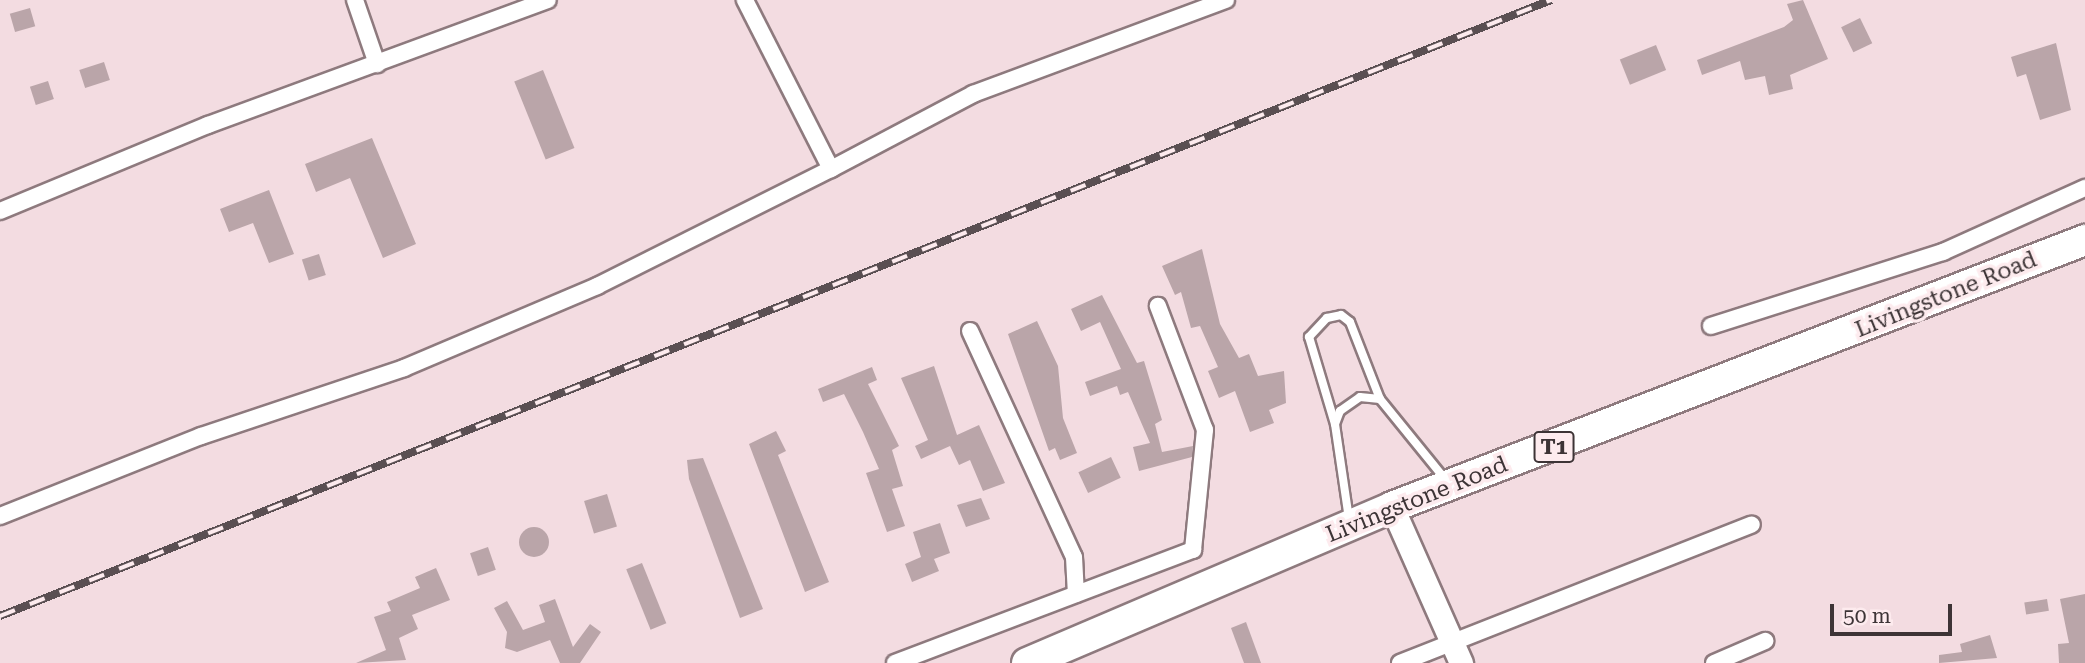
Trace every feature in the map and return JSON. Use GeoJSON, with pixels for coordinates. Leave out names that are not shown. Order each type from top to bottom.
{"type":"FeatureCollection","features":[{"type":"Feature","properties":{"kind":"highway","name":"Livingstone Road"},"geometry":{"type":"LineString","coordinates":[[1027,663],[1392,507],[2085,240]]}},
{"type":"Feature","properties":{"kind":"street"},"geometry":{"type":"LineString","coordinates":[[355,0],[377,64]]}},
{"type":"Feature","properties":{"kind":"street"},"geometry":{"type":"LineString","coordinates":[[0,211],[548,0]]}},
{"type":"Feature","properties":{"kind":"street"},"geometry":{"type":"LineString","coordinates":[[745,0],[831,169]]}},
{"type":"Feature","properties":{"kind":"street"},"geometry":{"type":"LineString","coordinates":[[0,516],[201,436],[404,368],[597,286],[831,169],[973,94],[1226,0]]}},
{"type":"Feature","properties":{"kind":"street"},"geometry":{"type":"LineString","coordinates":[[1711,326],[1943,252],[2085,188]]}},
{"type":"Feature","properties":{"kind":"street"},"geometry":{"type":"LineString","coordinates":[[895,663],[1193,550],[1205,430],[1158,306]]}},
{"type":"Feature","properties":{"kind":"street"},"geometry":{"type":"LineString","coordinates":[[970,331],[1074,557],[1076,594]]}},
{"type":"Feature","properties":{"kind":"street"},"geometry":{"type":"LineString","coordinates":[[1392,507],[1457,654]]}},
{"type":"Feature","properties":{"kind":"street"},"geometry":{"type":"LineString","coordinates":[[1400,663],[1457,654],[1752,524]]}},
{"type":"Feature","properties":{"kind":"street"},"geometry":{"type":"LineString","coordinates":[[1714,663],[1765,641]]}},
{"type":"Feature","properties":{"kind":"lane"},"geometry":{"type":"LineString","coordinates":[[1350,525],[1335,424],[1308,337],[1327,318],[1341,315],[1350,322],[1380,399],[1450,486]]}},
{"type":"Feature","properties":{"kind":"lane"},"geometry":{"type":"LineString","coordinates":[[1335,424],[1340,411],[1360,397],[1380,399]]}},
{"type":"Feature","properties":{"kind":"building"},"geometry":{"type":"Polygon","coordinates":[[[1803,0],[1828,59],[1790,75],[1793,89],[1769,95],[1765,76],[1745,80],[1740,61],[1702,75],[1697,60],[1784,27],[1793,20],[1787,4],[1803,0]]]}},
{"type":"Feature","properties":{"kind":"building"},"geometry":{"type":"Polygon","coordinates":[[[30,8],[35,26],[15,32],[10,14],[30,8]]]}},
{"type":"Feature","properties":{"kind":"building"},"geometry":{"type":"Polygon","coordinates":[[[1860,18],[1872,43],[1853,52],[1841,27],[1860,18]]]}},
{"type":"Feature","properties":{"kind":"building"},"geometry":{"type":"Polygon","coordinates":[[[2056,43],[2071,110],[2040,120],[2026,74],[2017,77],[2011,57],[2056,43]]]}},
{"type":"Feature","properties":{"kind":"building"},"geometry":{"type":"Polygon","coordinates":[[[1656,45],[1666,70],[1630,85],[1620,60],[1656,45]]]}},
{"type":"Feature","properties":{"kind":"building"},"geometry":{"type":"Polygon","coordinates":[[[104,62],[110,80],[85,88],[79,70],[104,62]]]}},
{"type":"Feature","properties":{"kind":"building"},"geometry":{"type":"Polygon","coordinates":[[[543,70],[574,148],[546,159],[514,82],[543,70]]]}},
{"type":"Feature","properties":{"kind":"building"},"geometry":{"type":"Polygon","coordinates":[[[48,81],[54,99],[36,105],[30,87],[48,81]]]}},
{"type":"Feature","properties":{"kind":"building"},"geometry":{"type":"Polygon","coordinates":[[[372,138],[416,244],[383,258],[350,178],[316,192],[305,164],[372,138]]]}},
{"type":"Feature","properties":{"kind":"building"},"geometry":{"type":"Polygon","coordinates":[[[269,190],[294,254],[269,263],[253,223],[229,232],[220,209],[269,190]]]}},
{"type":"Feature","properties":{"kind":"building"},"geometry":{"type":"Polygon","coordinates":[[[1202,249],[1220,324],[1239,358],[1249,354],[1258,376],[1284,371],[1286,403],[1269,410],[1274,423],[1250,432],[1235,391],[1219,398],[1208,371],[1218,367],[1200,326],[1191,328],[1181,292],[1175,295],[1162,266],[1202,249]]]}},
{"type":"Feature","properties":{"kind":"building"},"geometry":{"type":"Polygon","coordinates":[[[319,254],[326,275],[309,280],[302,260],[319,254]]]}},
{"type":"Feature","properties":{"kind":"building"},"geometry":{"type":"Polygon","coordinates":[[[1102,295],[1137,363],[1144,361],[1162,420],[1155,424],[1162,452],[1193,446],[1192,457],[1139,471],[1133,447],[1150,443],[1128,392],[1120,395],[1117,386],[1090,396],[1085,382],[1121,369],[1100,322],[1081,331],[1071,309],[1102,295]]]}},
{"type":"Feature","properties":{"kind":"building"},"geometry":{"type":"Polygon","coordinates":[[[1037,321],[1058,366],[1063,418],[1077,453],[1060,460],[1055,448],[1049,451],[1008,334],[1037,321]]]}},
{"type":"Feature","properties":{"kind":"building"},"geometry":{"type":"Polygon","coordinates":[[[934,366],[957,435],[979,425],[1005,483],[983,491],[970,460],[959,465],[950,446],[921,459],[915,446],[928,440],[901,378],[934,366]]]}},
{"type":"Feature","properties":{"kind":"building"},"geometry":{"type":"Polygon","coordinates":[[[872,367],[877,380],[868,384],[899,446],[892,450],[903,486],[892,489],[905,526],[887,532],[866,473],[879,469],[863,432],[844,394],[823,402],[818,389],[872,367]]]}},
{"type":"Feature","properties":{"kind":"building"},"geometry":{"type":"Polygon","coordinates":[[[776,431],[786,451],[778,455],[829,582],[805,592],[749,444],[776,431]]]}},
{"type":"Feature","properties":{"kind":"building"},"geometry":{"type":"Polygon","coordinates":[[[1111,457],[1121,478],[1088,493],[1078,472],[1111,457]]]}},
{"type":"Feature","properties":{"kind":"building"},"geometry":{"type":"Polygon","coordinates":[[[703,458],[763,609],[740,618],[689,479],[687,460],[703,458]]]}},
{"type":"Feature","properties":{"kind":"building"},"geometry":{"type":"Polygon","coordinates":[[[607,494],[617,527],[594,534],[584,501],[607,494]]]}},
{"type":"Feature","properties":{"kind":"building"},"geometry":{"type":"Polygon","coordinates":[[[981,498],[990,519],[966,527],[957,505],[981,498]]]}},
{"type":"Feature","properties":{"kind":"building"},"geometry":{"type":"Polygon","coordinates":[[[940,523],[950,553],[934,559],[939,571],[912,582],[905,564],[921,557],[913,532],[940,523]]]}},
{"type":"Feature","properties":{"kind":"building"},"geometry":{"type":"Polygon","coordinates":[[[534,527],[545,531],[549,542],[545,553],[534,557],[523,553],[519,542],[523,531],[534,527]]]}},
{"type":"Feature","properties":{"kind":"building"},"geometry":{"type":"Polygon","coordinates":[[[488,547],[496,570],[478,576],[470,553],[488,547]]]}},
{"type":"Feature","properties":{"kind":"building"},"geometry":{"type":"Polygon","coordinates":[[[642,563],[666,623],[651,630],[626,569],[642,563]]]}},
{"type":"Feature","properties":{"kind":"building"},"geometry":{"type":"Polygon","coordinates":[[[436,568],[450,600],[412,615],[418,629],[399,638],[406,660],[356,663],[386,650],[374,617],[391,611],[387,602],[420,588],[415,577],[436,568]]]}},
{"type":"Feature","properties":{"kind":"building"},"geometry":{"type":"Polygon","coordinates":[[[2085,594],[2085,663],[2059,663],[2058,644],[2069,643],[2060,599],[2085,594]]]}},
{"type":"Feature","properties":{"kind":"building"},"geometry":{"type":"Polygon","coordinates":[[[555,599],[573,647],[590,624],[601,632],[580,663],[560,663],[550,640],[517,652],[505,648],[507,632],[494,608],[507,601],[523,630],[545,622],[539,605],[555,599]]]}},
{"type":"Feature","properties":{"kind":"building"},"geometry":{"type":"Polygon","coordinates":[[[2047,599],[2049,611],[2026,614],[2024,603],[2047,599]]]}},
{"type":"Feature","properties":{"kind":"building"},"geometry":{"type":"Polygon","coordinates":[[[1246,622],[1261,663],[1244,663],[1231,628],[1246,622]]]}},
{"type":"Feature","properties":{"kind":"building"},"geometry":{"type":"Polygon","coordinates":[[[1990,635],[1997,658],[1939,663],[1939,655],[1962,652],[1960,644],[1990,635]]]}},
{"type":"Feature","properties":{"kind":"railway"},"geometry":{"type":"LineString","coordinates":[[0,616],[1551,0]]}}]}
